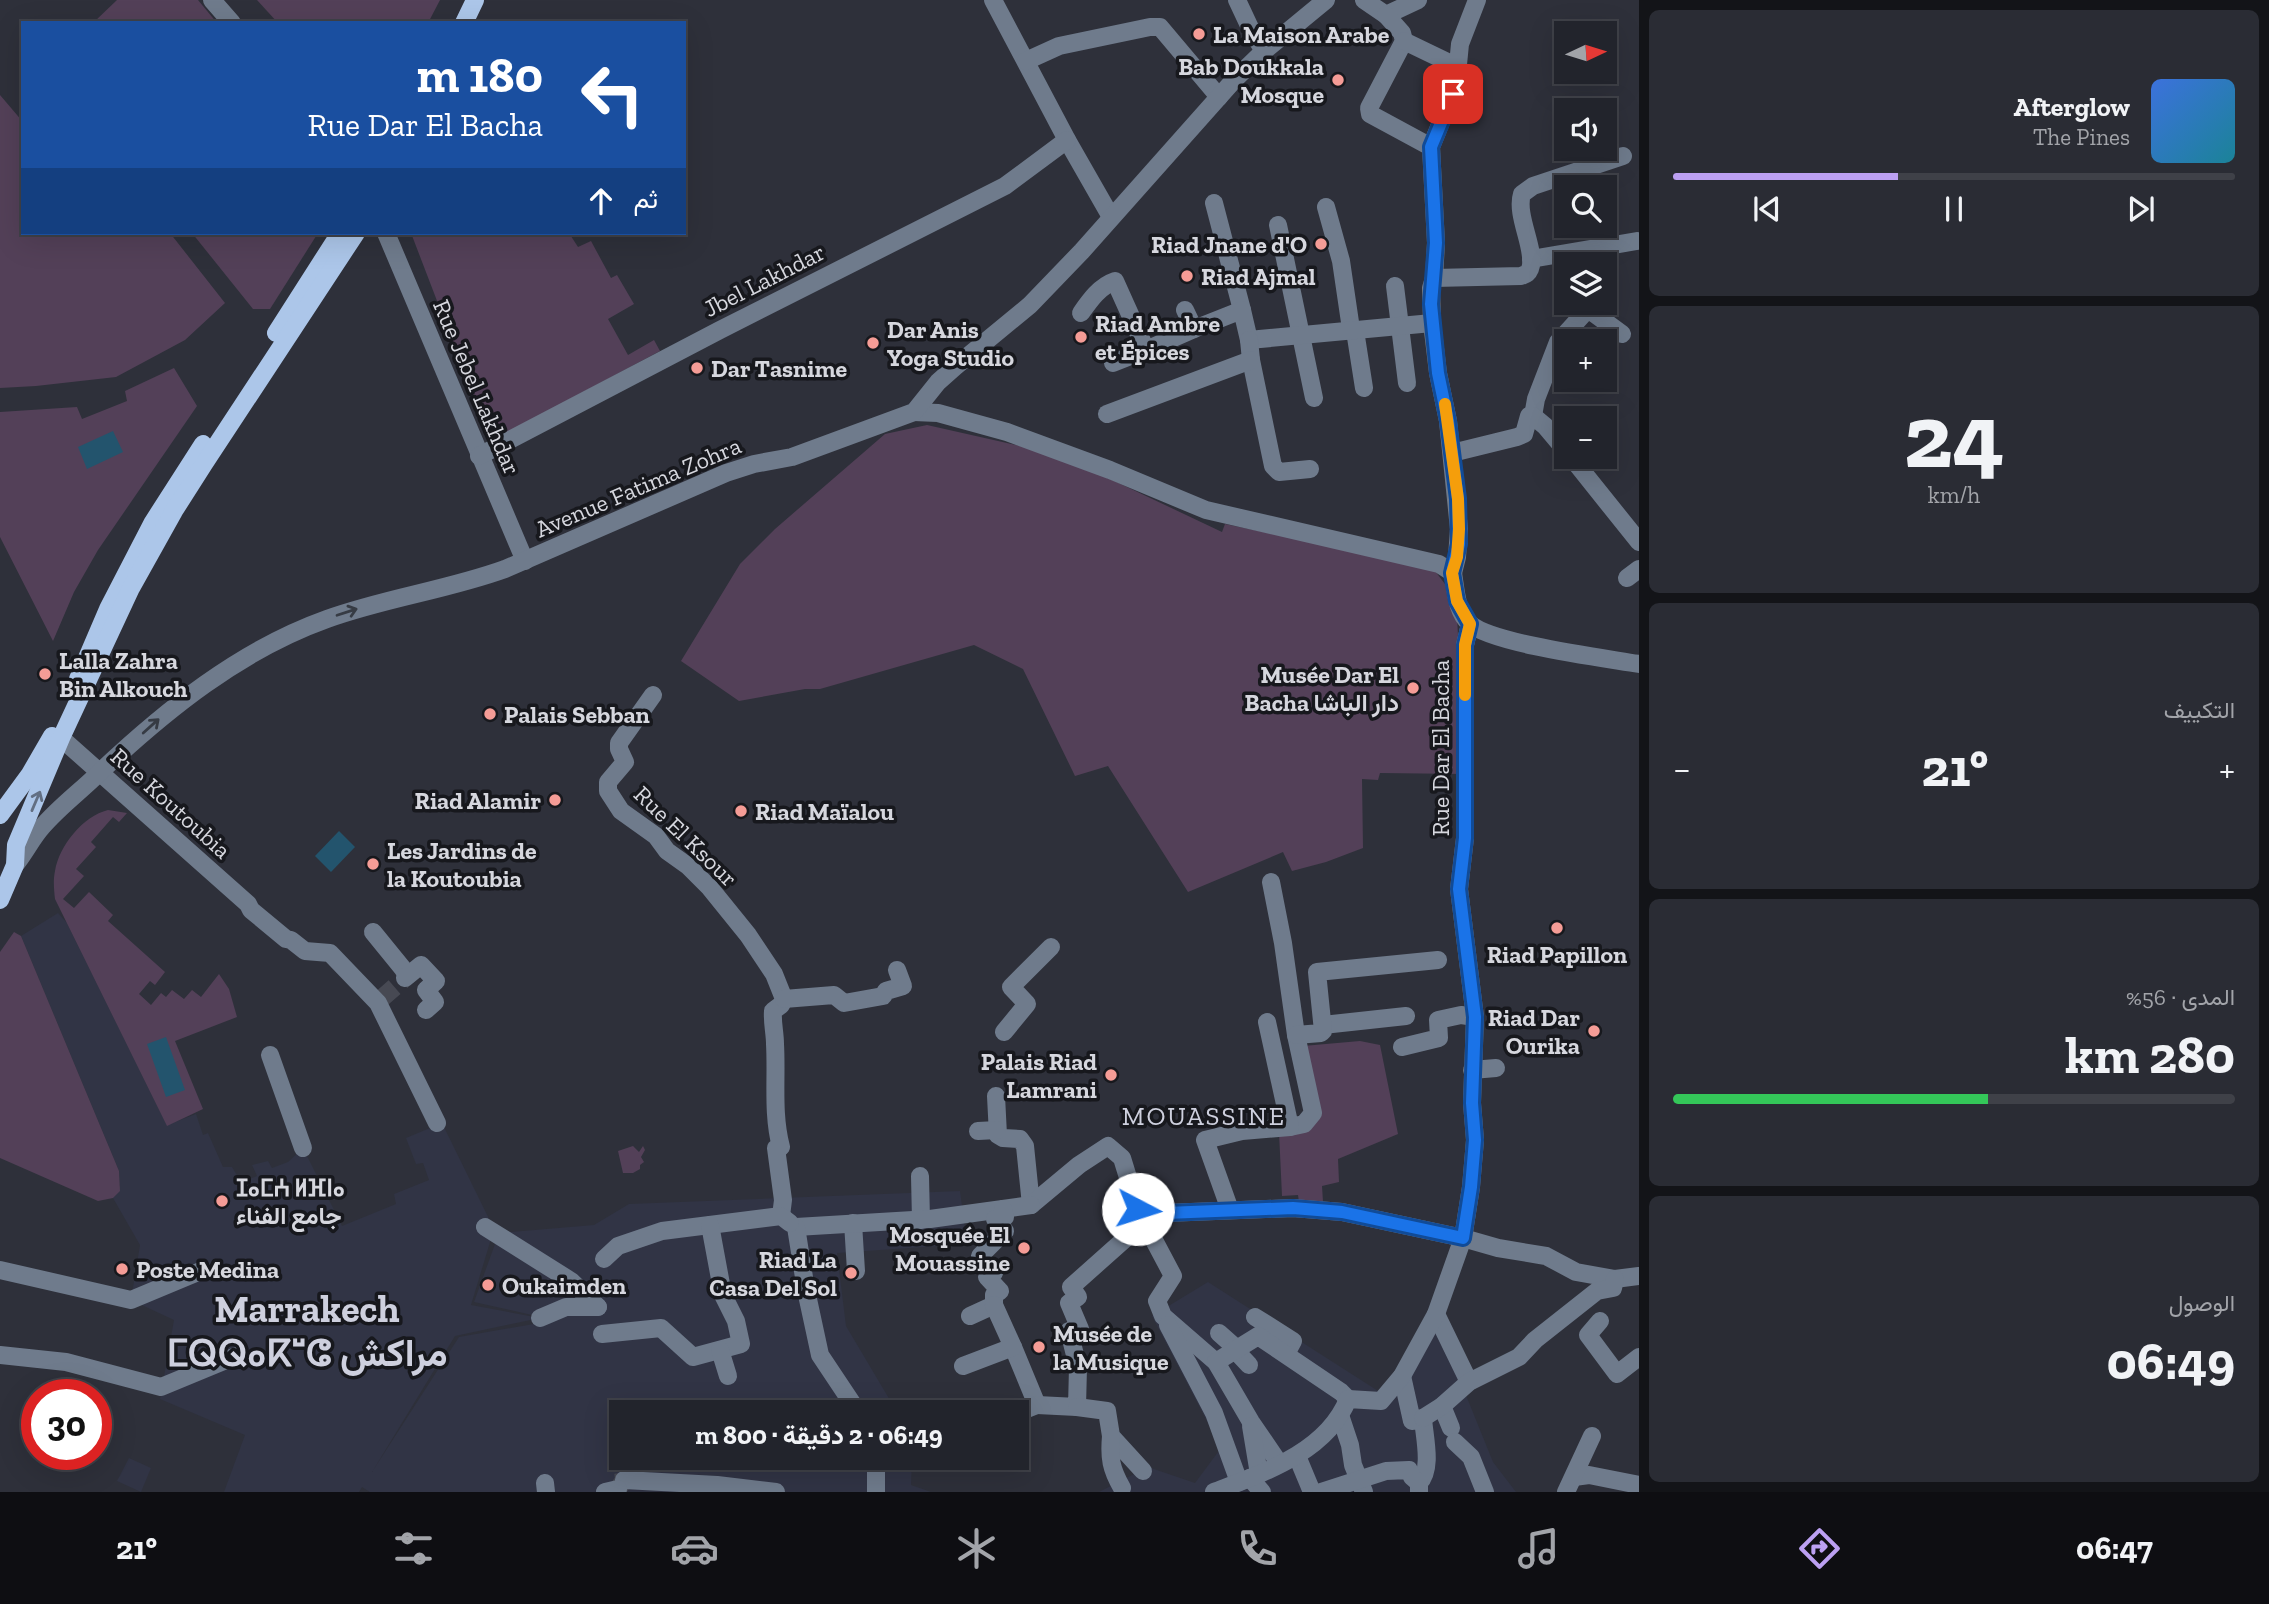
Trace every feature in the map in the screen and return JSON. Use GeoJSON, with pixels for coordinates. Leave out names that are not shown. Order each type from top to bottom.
{"type":"FeatureCollection","features":[{"type":"Feature","properties":{"kind":"main road"},"geometry":{"type":"LineString","coordinates":[[454,21],[464,0]]}},
{"type":"Feature","properties":{"kind":"main road"},"geometry":{"type":"LineString","coordinates":[[465,21],[475,0]]}},
{"type":"Feature","properties":{"kind":"main road"},"geometry":{"type":"LineString","coordinates":[[0,815],[30,774],[58,726],[108,609],[153,522],[339,235]]}},
{"type":"Feature","properties":{"kind":"main road"},"geometry":{"type":"LineString","coordinates":[[0,900],[15,865],[16,845],[61,738],[131,588],[174,512],[355,235]]}},
{"type":"Feature","properties":{"kind":"street"},"geometry":{"type":"LineString","coordinates":[[212,0],[230,21]]}},
{"type":"Feature","properties":{"kind":"street"},"geometry":{"type":"LineString","coordinates":[[993,0],[1111,217]]}},
{"type":"Feature","properties":{"kind":"street"},"geometry":{"type":"LineString","coordinates":[[1237,0],[1264,51]]}},
{"type":"Feature","properties":{"kind":"street","name":"Avenue Fatima Zohra"},"geometry":{"type":"LineString","coordinates":[[15,865],[59,808],[166,712],[279,640],[347,612],[401,596],[477,579],[525,561],[726,473],[754,464],[792,457],[914,412],[956,366],[1030,305],[1264,51],[1326,0]]}},
{"type":"Feature","properties":{"kind":"street"},"geometry":{"type":"LineString","coordinates":[[1364,0],[1385,15],[1402,33],[1404,41],[1369,111],[1372,117],[1431,147]]}},
{"type":"Feature","properties":{"kind":"street"},"geometry":{"type":"LineString","coordinates":[[1385,15],[1418,0]]}},
{"type":"Feature","properties":{"kind":"street"},"geometry":{"type":"LineString","coordinates":[[1477,0],[1460,44],[1453,94],[1431,147],[1436,243],[1431,288],[1432,323],[1452,453],[1459,529],[1457,557],[1452,573],[1457,601],[1470,624],[1501,637],[1639,664]]}},
{"type":"Feature","properties":{"kind":"street"},"geometry":{"type":"LineString","coordinates":[[1026,61],[1059,46],[1160,27],[1219,97]]}},
{"type":"Feature","properties":{"kind":"street"},"geometry":{"type":"LineString","coordinates":[[1404,41],[1458,67]]}},
{"type":"Feature","properties":{"kind":"street","name":"Jbel Lakhdar"},"geometry":{"type":"LineString","coordinates":[[479,456],[1005,186],[1067,140]]}},
{"type":"Feature","properties":{"kind":"street"},"geometry":{"type":"LineString","coordinates":[[1434,278],[1521,276],[1529,272],[1531,259],[1521,209],[1522,194],[1533,186],[1623,156]]}},
{"type":"Feature","properties":{"kind":"street"},"geometry":{"type":"LineString","coordinates":[[1214,203],[1250,340],[1251,360],[1273,466],[1279,472],[1310,469]]}},
{"type":"Feature","properties":{"kind":"street"},"geometry":{"type":"LineString","coordinates":[[1326,207],[1341,261],[1351,329],[1356,337],[1364,388]]}},
{"type":"Feature","properties":{"kind":"street"},"geometry":{"type":"LineString","coordinates":[[1278,225],[1314,398]]}},
{"type":"Feature","properties":{"kind":"street","name":"Rue Jebel Lakhdar"},"geometry":{"type":"LineString","coordinates":[[387,235],[525,561]]}},
{"type":"Feature","properties":{"kind":"street"},"geometry":{"type":"LineString","coordinates":[[1531,259],[1637,241]]}},
{"type":"Feature","properties":{"kind":"street"},"geometry":{"type":"LineString","coordinates":[[1081,313],[1093,296],[1115,281],[1146,350]]}},
{"type":"Feature","properties":{"kind":"street"},"geometry":{"type":"LineString","coordinates":[[1395,286],[1407,383]]}},
{"type":"Feature","properties":{"kind":"street"},"geometry":{"type":"LineString","coordinates":[[1533,416],[1536,399],[1558,342],[1588,309],[1622,334]]}},
{"type":"Feature","properties":{"kind":"street"},"geometry":{"type":"LineString","coordinates":[[1185,310],[1194,329]]}},
{"type":"Feature","properties":{"kind":"street"},"geometry":{"type":"LineString","coordinates":[[1112,363],[1242,310]]}},
{"type":"Feature","properties":{"kind":"street"},"geometry":{"type":"LineString","coordinates":[[1250,340],[1432,323]]}},
{"type":"Feature","properties":{"kind":"street"},"geometry":{"type":"LineString","coordinates":[[1107,414],[1251,360]]}},
{"type":"Feature","properties":{"kind":"street"},"geometry":{"type":"LineString","coordinates":[[914,412],[938,413],[1007,432],[1110,470],[1206,510],[1423,558],[1452,573]]}},
{"type":"Feature","properties":{"kind":"street"},"geometry":{"type":"LineString","coordinates":[[1452,453],[1524,434],[1529,416],[1533,416]]}},
{"type":"Feature","properties":{"kind":"street"},"geometry":{"type":"LineString","coordinates":[[1533,416],[1554,437]]}},
{"type":"Feature","properties":{"kind":"street"},"geometry":{"type":"LineString","coordinates":[[1581,469],[1639,542]]}},
{"type":"Feature","properties":{"kind":"street","name":"Rue Dar El Bacha"},"geometry":{"type":"LineString","coordinates":[[1348,1399],[1381,1401],[1402,1376],[1436,1314],[1463,1238],[1475,1140],[1472,1070],[1475,1017],[1459,889],[1465,838],[1465,655],[1470,624]]}},
{"type":"Feature","properties":{"kind":"street","name":"Rue El Ksour"},"geometry":{"type":"LineString","coordinates":[[653,695],[619,743],[625,762],[608,782],[608,791],[621,811],[656,836],[667,851],[688,866],[710,888],[748,935],[774,974],[784,999]]}},
{"type":"Feature","properties":{"kind":"street","name":"Rue Koutoubia"},"geometry":{"type":"LineString","coordinates":[[61,738],[248,904],[255,904],[281,925],[290,933],[291,940],[305,951],[330,953],[380,1001],[437,1123]]}},
{"type":"Feature","properties":{"kind":"street"},"geometry":{"type":"LineString","coordinates":[[1230,1210],[1205,1140],[1242,1131],[1304,1124],[1312,1113],[1270,882]]}},
{"type":"Feature","properties":{"kind":"street"},"geometry":{"type":"LineString","coordinates":[[373,932],[407,977],[421,965],[436,981],[426,990],[435,1002],[426,1010]]}},
{"type":"Feature","properties":{"kind":"street"},"geometry":{"type":"LineString","coordinates":[[1004,1032],[1027,1004],[1011,987],[1052,947]]}},
{"type":"Feature","properties":{"kind":"street"},"geometry":{"type":"LineString","coordinates":[[1296,1035],[1321,1033],[1323,1025],[1317,972],[1438,960]]}},
{"type":"Feature","properties":{"kind":"street"},"geometry":{"type":"LineString","coordinates":[[781,1216],[783,1200],[776,1148],[781,1147],[776,1119],[773,1011],[784,999],[834,995],[844,1003],[883,996],[886,991],[903,986],[897,970]]}},
{"type":"Feature","properties":{"kind":"street"},"geometry":{"type":"LineString","coordinates":[[1402,1047],[1439,1038],[1438,1020],[1461,1015],[1475,1017]]}},
{"type":"Feature","properties":{"kind":"street"},"geometry":{"type":"LineString","coordinates":[[1323,1025],[1406,1016]]}},
{"type":"Feature","properties":{"kind":"street"},"geometry":{"type":"LineString","coordinates":[[1266,1023],[1290,1127]]}},
{"type":"Feature","properties":{"kind":"street"},"geometry":{"type":"LineString","coordinates":[[270,1055],[303,1148]]}},
{"type":"Feature","properties":{"kind":"street"},"geometry":{"type":"LineString","coordinates":[[1472,1070],[1496,1068]]}},
{"type":"Feature","properties":{"kind":"street"},"geometry":{"type":"LineString","coordinates":[[996,1096],[999,1137],[1020,1139],[1024,1143],[1031,1205]]}},
{"type":"Feature","properties":{"kind":"street"},"geometry":{"type":"LineString","coordinates":[[978,1131],[997,1130]]}},
{"type":"Feature","properties":{"kind":"street"},"geometry":{"type":"LineString","coordinates":[[604,1259],[618,1246],[662,1231],[781,1216],[796,1227],[921,1220],[1031,1205],[1079,1165],[1108,1146],[1122,1158],[1143,1218],[1173,1276],[1157,1301],[1163,1316],[1252,1482]]}},
{"type":"Feature","properties":{"kind":"street"},"geometry":{"type":"LineString","coordinates":[[920,1176],[921,1220]]}},
{"type":"Feature","properties":{"kind":"street"},"geometry":{"type":"LineString","coordinates":[[1077,1406],[1078,1367],[1069,1331],[1080,1329],[1069,1303],[1078,1297],[1071,1287],[1143,1218],[1230,1210],[1293,1208],[1342,1212],[1498,1248],[1546,1256],[1570,1270],[1626,1277],[1639,1294]]}},
{"type":"Feature","properties":{"kind":"street"},"geometry":{"type":"LineString","coordinates":[[1003,1209],[1005,1217],[995,1219],[1005,1231],[980,1256],[994,1273],[987,1277],[1000,1291],[994,1295],[994,1306],[1037,1405]]}},
{"type":"Feature","properties":{"kind":"street"},"geometry":{"type":"LineString","coordinates":[[853,1223],[856,1271]]}},
{"type":"Feature","properties":{"kind":"street"},"geometry":{"type":"LineString","coordinates":[[602,1334],[662,1328],[693,1357],[741,1344],[736,1321],[723,1294],[710,1225]]}},
{"type":"Feature","properties":{"kind":"street"},"geometry":{"type":"LineString","coordinates":[[485,1227],[570,1280],[598,1307],[566,1307],[540,1318]]}},
{"type":"Feature","properties":{"kind":"street"},"geometry":{"type":"LineString","coordinates":[[796,1227],[820,1354],[850,1400]]}},
{"type":"Feature","properties":{"kind":"street"},"geometry":{"type":"LineString","coordinates":[[0,1270],[131,1300],[203,1270]]}},
{"type":"Feature","properties":{"kind":"street"},"geometry":{"type":"LineString","coordinates":[[1402,1376],[1412,1421],[1423,1418],[1442,1406],[1469,1382],[1519,1356],[1597,1291],[1613,1288],[1626,1277]]}},
{"type":"Feature","properties":{"kind":"street"},"geometry":{"type":"LineString","coordinates":[[970,1315],[994,1306]]}},
{"type":"Feature","properties":{"kind":"street"},"geometry":{"type":"LineString","coordinates":[[1436,1314],[1469,1382]]}},
{"type":"Feature","properties":{"kind":"street"},"geometry":{"type":"LineString","coordinates":[[1163,1316],[1216,1362],[1279,1464]]}},
{"type":"Feature","properties":{"kind":"street"},"geometry":{"type":"LineString","coordinates":[[1255,1317],[1293,1342],[1286,1354]]}},
{"type":"Feature","properties":{"kind":"street"},"geometry":{"type":"LineString","coordinates":[[1600,1321],[1588,1335],[1617,1374],[1639,1357]]}},
{"type":"Feature","properties":{"kind":"street"},"geometry":{"type":"LineString","coordinates":[[1219,1333],[1249,1366]]}},
{"type":"Feature","properties":{"kind":"street"},"geometry":{"type":"LineString","coordinates":[[1214,1492],[1252,1482],[1297,1455],[1320,1439],[1341,1418],[1348,1399],[1258,1336],[1216,1362]]}},
{"type":"Feature","properties":{"kind":"street"},"geometry":{"type":"LineString","coordinates":[[962,1366],[1013,1347]]}},
{"type":"Feature","properties":{"kind":"street"},"geometry":{"type":"LineString","coordinates":[[720,1350],[727,1376]]}},
{"type":"Feature","properties":{"kind":"street"},"geometry":{"type":"LineString","coordinates":[[0,1356],[66,1362],[161,1387],[236,1356]]}},
{"type":"Feature","properties":{"kind":"street"},"geometry":{"type":"LineString","coordinates":[[1029,1408],[1037,1405],[1077,1406],[1107,1411],[1111,1436],[1111,1470],[1122,1488]]}},
{"type":"Feature","properties":{"kind":"street"},"geometry":{"type":"LineString","coordinates":[[1442,1406],[1453,1435],[1471,1457],[1485,1492]]}},
{"type":"Feature","properties":{"kind":"street"},"geometry":{"type":"LineString","coordinates":[[1341,1418],[1353,1465],[1362,1486]]}},
{"type":"Feature","properties":{"kind":"street"},"geometry":{"type":"LineString","coordinates":[[1321,1492],[1362,1486],[1386,1471],[1409,1470],[1419,1487],[1425,1477],[1426,1468],[1423,1418]]}},
{"type":"Feature","properties":{"kind":"street"},"geometry":{"type":"LineString","coordinates":[[1251,1422],[1252,1482]]}},
{"type":"Feature","properties":{"kind":"street"},"geometry":{"type":"LineString","coordinates":[[1111,1436],[1143,1471]]}},
{"type":"Feature","properties":{"kind":"street"},"geometry":{"type":"LineString","coordinates":[[1570,1484],[1592,1436]]}},
{"type":"Feature","properties":{"kind":"street"},"geometry":{"type":"LineString","coordinates":[[1297,1455],[1311,1492]]}},
{"type":"Feature","properties":{"kind":"street"},"geometry":{"type":"LineString","coordinates":[[876,1470],[876,1492]]}},
{"type":"Feature","properties":{"kind":"street"},"geometry":{"type":"LineString","coordinates":[[1570,1484],[1589,1475],[1639,1485]]}},
{"type":"Feature","properties":{"kind":"street"},"geometry":{"type":"LineString","coordinates":[[616,1489],[708,1485],[776,1492]]}},
{"type":"Feature","properties":{"kind":"shaded area"},"geometry":{"type":"Polygon","coordinates":[[[117,0],[198,0],[215,21],[95,21],[117,0]]]}},
{"type":"Feature","properties":{"kind":"shaded area"},"geometry":{"type":"Polygon","coordinates":[[[257,0],[440,0],[429,21],[276,21],[257,0]]]}},
{"type":"Feature","properties":{"kind":"shaded area"},"geometry":{"type":"Polygon","coordinates":[[[0,95],[21,120],[21,235],[172,235],[225,303],[185,340],[116,377],[0,388],[0,95]]]}},
{"type":"Feature","properties":{"kind":"shaded area"},"geometry":{"type":"Polygon","coordinates":[[[194,235],[317,235],[270,309],[253,309],[194,235]]]}},
{"type":"Feature","properties":{"kind":"shaded area"},"geometry":{"type":"Polygon","coordinates":[[[412,235],[570,235],[578,247],[591,241],[611,278],[617,275],[634,304],[608,319],[628,355],[654,340],[660,351],[503,435],[491,434],[485,426],[412,235]]]}},
{"type":"Feature","properties":{"kind":"shaded area"},"geometry":{"type":"Polygon","coordinates":[[[174,368],[197,406],[98,550],[74,592],[53,641],[0,537],[0,412],[77,407],[82,419],[127,401],[125,391],[174,368]]]}},
{"type":"Feature","properties":{"kind":"shaded area"},"geometry":{"type":"Polygon","coordinates":[[[927,425],[1034,449],[1108,478],[1222,532],[1225,524],[1432,567],[1448,588],[1457,616],[1465,774],[1380,773],[1378,780],[1362,779],[1363,848],[1292,871],[1283,852],[1188,892],[1108,766],[1075,776],[1023,669],[974,645],[820,689],[805,689],[739,701],[681,661],[740,564],[775,529],[885,434],[927,425]]]}},
{"type":"Feature","properties":{"kind":"shaded area"},"geometry":{"type":"Polygon","coordinates":[[[108,810],[127,813],[119,822],[113,817],[91,842],[96,847],[76,869],[84,876],[63,899],[74,908],[89,892],[113,915],[108,921],[165,972],[155,985],[150,981],[139,994],[151,1005],[161,993],[166,997],[172,990],[184,999],[192,990],[201,997],[219,974],[229,989],[237,1017],[175,1041],[203,1109],[167,1126],[55,899],[55,871],[61,852],[81,825],[108,810]]]}},
{"type":"Feature","properties":{"kind":"shaded area"},"geometry":{"type":"Polygon","coordinates":[[[58,913],[67,923],[167,1125],[196,1114],[203,1135],[208,1133],[223,1167],[232,1167],[241,1182],[257,1176],[252,1165],[268,1161],[272,1168],[288,1162],[303,1148],[342,1226],[396,1204],[394,1194],[429,1180],[423,1163],[416,1164],[406,1138],[442,1123],[494,1229],[471,1305],[540,1318],[455,1336],[372,1472],[459,1337],[545,1322],[539,1313],[532,1315],[474,1302],[499,1233],[594,1225],[629,1204],[960,1191],[967,1244],[837,1253],[846,1326],[890,1400],[609,1400],[609,1470],[912,1470],[911,1485],[931,1492],[370,1492],[362,1487],[359,1492],[224,1492],[245,1435],[160,1399],[174,1320],[131,1300],[140,1245],[113,1198],[120,1190],[119,1171],[21,936],[58,913]]]}},
{"type":"Feature","properties":{"kind":"shaded area"},"geometry":{"type":"Polygon","coordinates":[[[14,932],[21,936],[119,1171],[120,1191],[113,1198],[98,1201],[0,1158],[0,952],[14,932]]]}},
{"type":"Feature","properties":{"kind":"shaded area"},"geometry":{"type":"Polygon","coordinates":[[[1360,1041],[1380,1045],[1398,1134],[1338,1159],[1339,1182],[1322,1186],[1323,1202],[1299,1202],[1298,1195],[1282,1196],[1279,1132],[1307,1125],[1303,1046],[1360,1041]]]}},
{"type":"Feature","properties":{"kind":"shaded area"},"geometry":{"type":"Polygon","coordinates":[[[633,1146],[639,1152],[643,1146],[645,1150],[641,1157],[644,1162],[640,1169],[633,1173],[623,1173],[618,1151],[633,1146]]]}},
{"type":"Feature","properties":{"kind":"shaded area"},"geometry":{"type":"Polygon","coordinates":[[[1208,1282],[1386,1396],[1436,1321],[1493,1462],[1516,1492],[1099,1492],[1148,1467],[1195,1483],[1221,1448],[1152,1316],[1208,1282]]]}},
{"type":"Feature","properties":{"kind":"shaded area"},"geometry":{"type":"Polygon","coordinates":[[[129,1458],[151,1468],[141,1492],[117,1481],[129,1458]]]}},
{"type":"Feature","properties":{"kind":"water"},"geometry":{"type":"Polygon","coordinates":[[[113,431],[123,452],[87,469],[78,447],[113,431]]]}},
{"type":"Feature","properties":{"kind":"water"},"geometry":{"type":"Polygon","coordinates":[[[339,831],[355,847],[331,872],[315,856],[339,831]]]}},
{"type":"Feature","properties":{"kind":"water"},"geometry":{"type":"Polygon","coordinates":[[[166,1037],[185,1090],[166,1097],[147,1044],[166,1037]]]}},
{"type":"Feature","properties":{"kind":"tunnel"},"geometry":{"type":"LineString","coordinates":[[381,999],[405,978]]}},
{"type":"Feature","properties":{"kind":"tunnel"},"geometry":{"type":"LineString","coordinates":[[618,1489],[624,1480],[623,1470]]}},
{"type":"Feature","properties":{"kind":"slow traffic"},"geometry":{"type":"LineString","coordinates":[[1445,404],[1458,499],[1459,544],[1452,573],[1457,601],[1470,624],[1465,645],[1465,695]]}},
{"type":"Feature","properties":{"kind":"place","name":"La Maison Arabe"},"geometry":{"type":"Point","coordinates":[1199,34]}},
{"type":"Feature","properties":{"kind":"place","name":"Bab Doukkala Mosque"},"geometry":{"type":"Point","coordinates":[1338,80]}},
{"type":"Feature","properties":{"kind":"place","name":"Riad Jnane d'O"},"geometry":{"type":"Point","coordinates":[1321,244]}},
{"type":"Feature","properties":{"kind":"place","name":"Riad Ajmal"},"geometry":{"type":"Point","coordinates":[1187,276]}},
{"type":"Feature","properties":{"kind":"place","name":"Riad Ambre et Épices"},"geometry":{"type":"Point","coordinates":[1081,337]}},
{"type":"Feature","properties":{"kind":"place","name":"Dar Anis Yoga Studio"},"geometry":{"type":"Point","coordinates":[873,343]}},
{"type":"Feature","properties":{"kind":"place","name":"Dar Tasnime"},"geometry":{"type":"Point","coordinates":[697,368]}},
{"type":"Feature","properties":{"kind":"place","name":"Lalla Zahra Bin Alkouch"},"geometry":{"type":"Point","coordinates":[45,674]}},
{"type":"Feature","properties":{"kind":"place","name":"Musée Dar El Bacha دار الباشا"},"geometry":{"type":"Point","coordinates":[1413,688]}},
{"type":"Feature","properties":{"kind":"place","name":"Palais Sebban"},"geometry":{"type":"Point","coordinates":[490,714]}},
{"type":"Feature","properties":{"kind":"place","name":"Riad Alamir"},"geometry":{"type":"Point","coordinates":[555,800]}},
{"type":"Feature","properties":{"kind":"place","name":"Riad Maïalou"},"geometry":{"type":"Point","coordinates":[741,811]}},
{"type":"Feature","properties":{"kind":"place","name":"Les Jardins de la Koutoubia"},"geometry":{"type":"Point","coordinates":[373,864]}},
{"type":"Feature","properties":{"kind":"place","name":"Riad Papillon"},"geometry":{"type":"Point","coordinates":[1557,928]}},
{"type":"Feature","properties":{"kind":"place","name":"Riad Dar Ourika"},"geometry":{"type":"Point","coordinates":[1594,1031]}},
{"type":"Feature","properties":{"kind":"place","name":"Palais Riad Lamrani"},"geometry":{"type":"Point","coordinates":[1111,1075]}},
{"type":"Feature","properties":{"kind":"place","name":"ⵊⴰⵎⵄ ⵍⴼⵏⴰ جامع الفناء"},"geometry":{"type":"Point","coordinates":[222,1201]}},
{"type":"Feature","properties":{"kind":"place","name":"Mosquée El Mouassine"},"geometry":{"type":"Point","coordinates":[1024,1248]}},
{"type":"Feature","properties":{"kind":"place","name":"Poste Medina"},"geometry":{"type":"Point","coordinates":[122,1269]}},
{"type":"Feature","properties":{"kind":"place","name":"Riad La Casa Del Sol"},"geometry":{"type":"Point","coordinates":[851,1273]}},
{"type":"Feature","properties":{"kind":"place","name":"Oukaimden"},"geometry":{"type":"Point","coordinates":[488,1285]}},
{"type":"Feature","properties":{"kind":"place","name":"Musée de la Musique"},"geometry":{"type":"Point","coordinates":[1039,1347]}},
{"type":"Feature","properties":{"kind":"district","name":"MOUASSINE"},"geometry":{"type":"Point","coordinates":[1204,1116]}},
{"type":"Feature","properties":{"kind":"district","name":"Marrakech ⵎⵕⵕⴰⴽⵯⵛ مراكش"},"geometry":{"type":"Point","coordinates":[307,1331]}},
{"type":"Feature","properties":{"kind":"route"},"geometry":{"type":"LineString","coordinates":[[1138,1209],[1141,1214],[1293,1208],[1342,1212],[1463,1238],[1475,1140],[1472,1103],[1475,1017],[1459,889],[1465,838],[1465,645],[1470,624],[1457,601],[1452,573],[1459,544],[1458,499],[1444,395],[1438,373],[1431,304],[1436,243],[1431,147],[1453,94]]}}]}
